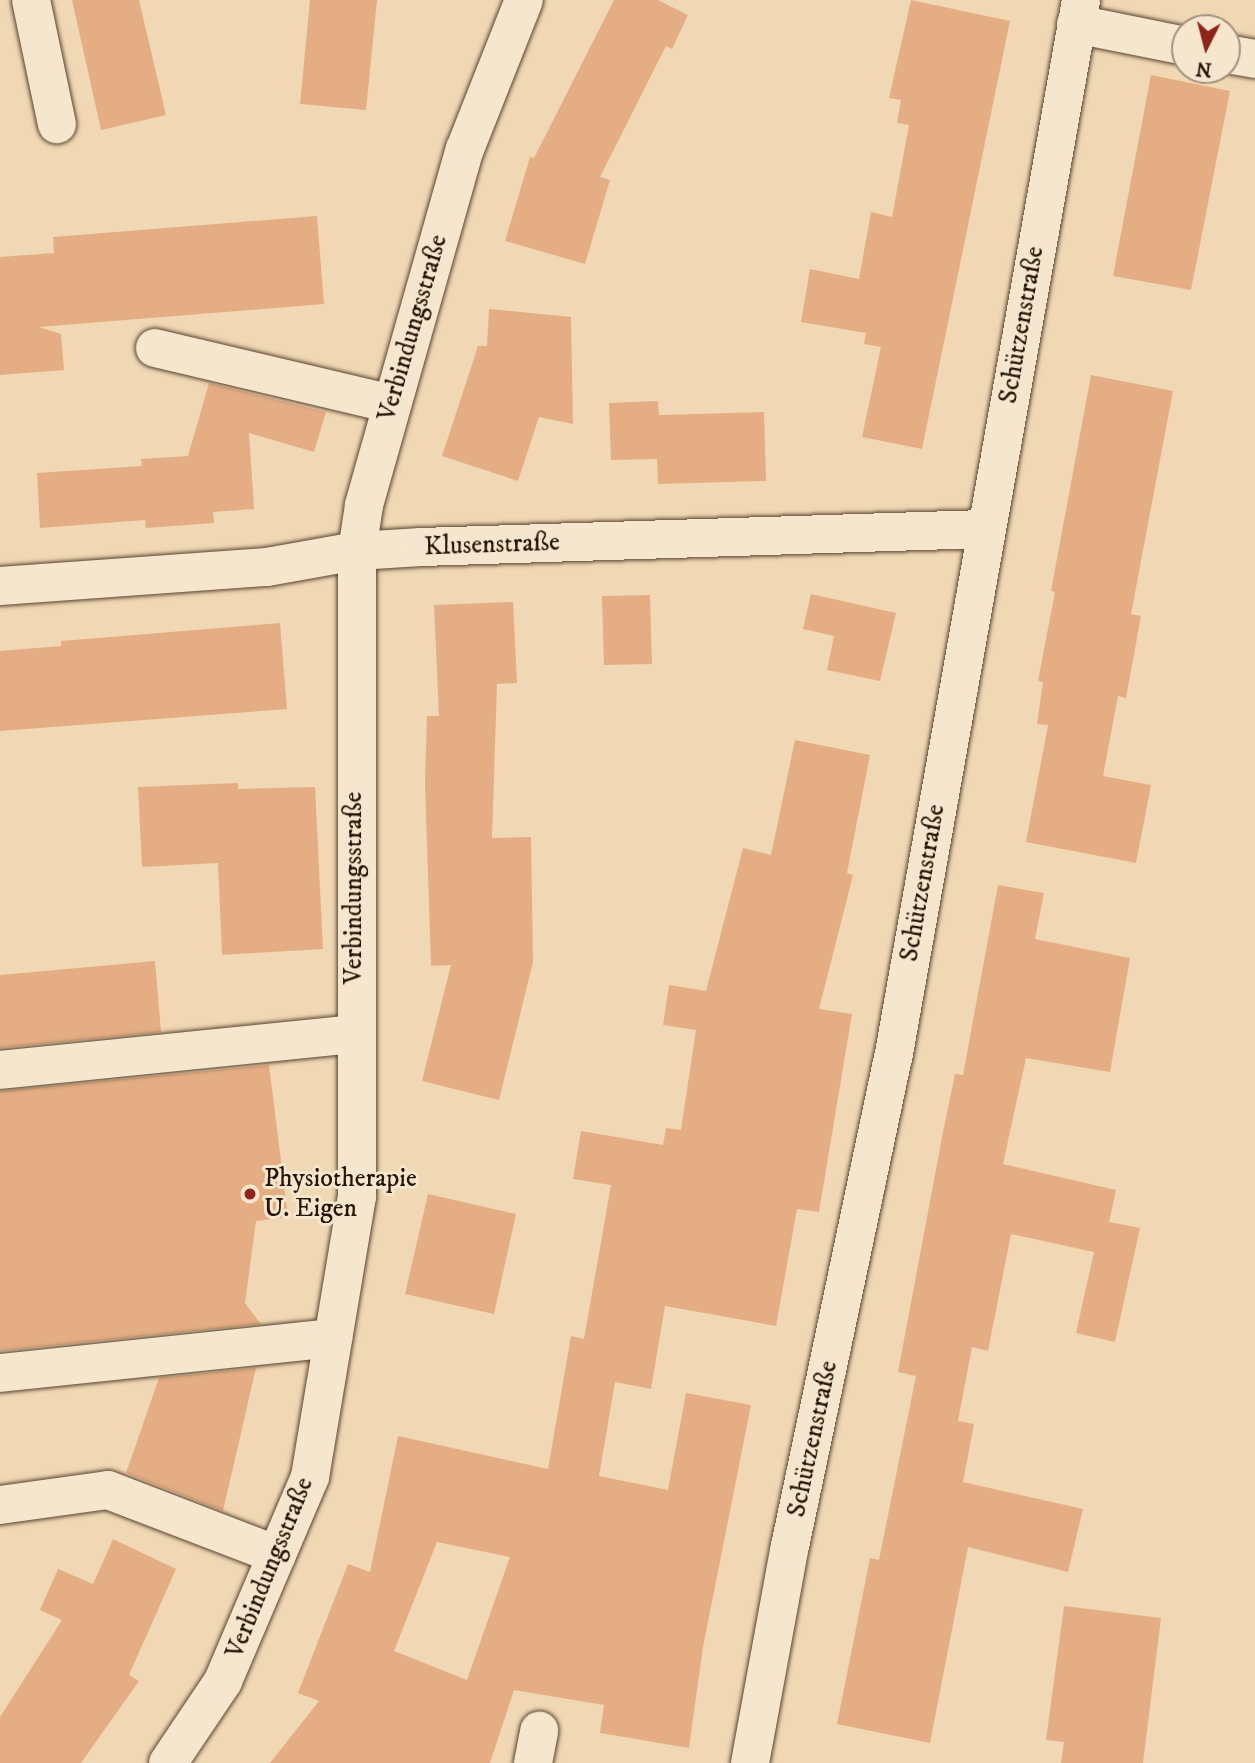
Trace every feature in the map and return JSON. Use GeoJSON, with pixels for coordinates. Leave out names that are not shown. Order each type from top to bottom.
{"type":"FeatureCollection","features":[{"type":"Feature","properties":{"kind":"street"},"geometry":{"type":"LineString","coordinates":[[32,0],[57,124]]}},
{"type":"Feature","properties":{"kind":"street","name":"Verbindungsstraße"},"geometry":{"type":"LineString","coordinates":[[168,1763],[223,1681],[310,1477],[356,1197],[354,1034],[357,551],[364,505],[391,404],[465,149],[524,0]]}},
{"type":"Feature","properties":{"kind":"street"},"geometry":{"type":"LineString","coordinates":[[1079,12],[1171,42]]}},
{"type":"Feature","properties":{"kind":"street","name":"Schützenstraße"},"geometry":{"type":"LineString","coordinates":[[758,1760],[893,1059],[985,529],[1079,12]]}},
{"type":"Feature","properties":{"kind":"street"},"geometry":{"type":"LineString","coordinates":[[155,348],[391,404]]}},
{"type":"Feature","properties":{"kind":"street","name":"Klusenstraße"},"geometry":{"type":"LineString","coordinates":[[0,586],[267,567],[357,551],[985,529]]}},
{"type":"Feature","properties":{"kind":"street"},"geometry":{"type":"LineString","coordinates":[[0,1070],[354,1034]]}},
{"type":"Feature","properties":{"kind":"street"},"geometry":{"type":"LineString","coordinates":[[0,1373],[333,1338]]}},
{"type":"Feature","properties":{"kind":"street"},"geometry":{"type":"LineString","coordinates":[[0,1505],[108,1490],[277,1555]]}},
{"type":"Feature","properties":{"kind":"building"},"geometry":{"type":"Polygon","coordinates":[[[72,0],[139,0],[166,115],[101,130],[72,0]]]}},
{"type":"Feature","properties":{"kind":"building"},"geometry":{"type":"Polygon","coordinates":[[[310,0],[377,0],[366,110],[300,104],[310,0]]]}},
{"type":"Feature","properties":{"kind":"building"},"geometry":{"type":"Polygon","coordinates":[[[614,0],[658,0],[688,15],[672,49],[666,46],[600,177],[610,180],[585,264],[505,241],[530,157],[534,158],[614,0]]]}},
{"type":"Feature","properties":{"kind":"building"},"geometry":{"type":"Polygon","coordinates":[[[911,0],[1010,21],[922,449],[862,437],[881,347],[864,344],[866,333],[801,322],[810,269],[859,279],[871,212],[892,217],[909,125],[897,123],[901,100],[889,98],[911,0]]]}},
{"type":"Feature","properties":{"kind":"building"},"geometry":{"type":"Polygon","coordinates":[[[1151,75],[1171,79],[1171,84],[1195,84],[1230,91],[1191,290],[1113,276],[1151,75]]]}},
{"type":"Feature","properties":{"kind":"building"},"geometry":{"type":"Polygon","coordinates":[[[317,216],[324,304],[39,327],[61,334],[64,370],[0,375],[0,257],[54,253],[53,237],[317,216]]]}},
{"type":"Feature","properties":{"kind":"building"},"geometry":{"type":"Polygon","coordinates":[[[489,309],[571,317],[573,424],[539,417],[518,481],[442,456],[478,346],[487,346],[489,309]]]}},
{"type":"Feature","properties":{"kind":"building"},"geometry":{"type":"Polygon","coordinates":[[[1091,375],[1173,391],[1131,614],[1141,616],[1126,698],[1118,696],[1103,776],[1151,785],[1136,863],[1026,842],[1048,725],[1037,724],[1043,682],[1038,681],[1055,592],[1051,591],[1091,375]]]}},
{"type":"Feature","properties":{"kind":"building"},"geometry":{"type":"Polygon","coordinates":[[[209,383],[326,412],[314,452],[249,433],[254,509],[213,512],[214,523],[146,528],[145,520],[40,528],[37,473],[142,466],[141,459],[188,456],[209,383]]]}},
{"type":"Feature","properties":{"kind":"building"},"geometry":{"type":"Polygon","coordinates":[[[658,401],[659,415],[764,412],[766,481],[658,484],[657,459],[611,460],[609,403],[658,401]]]}},
{"type":"Feature","properties":{"kind":"building"},"geometry":{"type":"Polygon","coordinates":[[[811,594],[896,613],[880,681],[827,670],[834,636],[803,629],[811,594]]]}},
{"type":"Feature","properties":{"kind":"building"},"geometry":{"type":"Polygon","coordinates":[[[650,595],[652,664],[604,665],[602,596],[650,595]]]}},
{"type":"Feature","properties":{"kind":"building"},"geometry":{"type":"Polygon","coordinates":[[[513,602],[517,683],[497,684],[492,838],[531,837],[533,962],[499,1100],[422,1081],[451,965],[431,966],[425,783],[427,716],[439,716],[434,605],[513,602]]]}},
{"type":"Feature","properties":{"kind":"building"},"geometry":{"type":"Polygon","coordinates":[[[280,623],[287,709],[0,731],[0,651],[61,646],[61,641],[280,623]]]}},
{"type":"Feature","properties":{"kind":"building"},"geometry":{"type":"Polygon","coordinates":[[[795,740],[870,755],[847,873],[853,875],[819,1009],[852,1014],[819,1212],[797,1209],[776,1326],[665,1306],[651,1389],[615,1382],[599,1476],[668,1490],[686,1393],[751,1405],[703,1647],[689,1748],[600,1733],[604,1705],[514,1690],[490,1763],[270,1763],[319,1701],[298,1693],[348,1564],[370,1572],[398,1436],[548,1469],[571,1336],[584,1339],[611,1185],[573,1179],[581,1131],[663,1145],[666,1128],[681,1130],[696,1030],[663,1025],[669,985],[706,991],[743,848],[771,855],[795,740]],[[437,1542],[394,1651],[467,1680],[510,1557],[437,1542]]]}},
{"type":"Feature","properties":{"kind":"building"},"geometry":{"type":"Polygon","coordinates":[[[238,783],[238,789],[315,787],[323,949],[222,955],[218,863],[142,867],[138,787],[238,783]]]}},
{"type":"Feature","properties":{"kind":"building"},"geometry":{"type":"Polygon","coordinates":[[[998,885],[1044,893],[1035,939],[1130,958],[1110,1072],[1026,1058],[1003,1164],[1116,1190],[1109,1222],[1140,1228],[1115,1342],[1076,1333],[1094,1252],[1011,1234],[988,1351],[972,1347],[958,1421],[974,1424],[963,1482],[1083,1509],[1068,1572],[968,1547],[930,1743],[837,1724],[870,1558],[879,1560],[916,1376],[898,1372],[943,1132],[955,1074],[963,1075],[998,885]]]}},
{"type":"Feature","properties":{"kind":"building"},"geometry":{"type":"Polygon","coordinates":[[[155,961],[161,1032],[0,1048],[0,975],[155,961]]]}},
{"type":"Feature","properties":{"kind":"building"},"geometry":{"type":"Polygon","coordinates":[[[269,1065],[288,1217],[256,1221],[245,1303],[261,1324],[0,1351],[0,1091],[269,1065]]]}},
{"type":"Feature","properties":{"kind":"building"},"geometry":{"type":"Polygon","coordinates":[[[428,1194],[516,1214],[494,1314],[405,1294],[428,1194]]]}},
{"type":"Feature","properties":{"kind":"building"},"geometry":{"type":"Polygon","coordinates":[[[256,1368],[223,1511],[126,1473],[159,1378],[256,1368]]]}},
{"type":"Feature","properties":{"kind":"building"},"geometry":{"type":"Polygon","coordinates":[[[113,1539],[176,1569],[129,1675],[139,1681],[81,1763],[0,1763],[0,1717],[62,1620],[40,1610],[58,1569],[93,1584],[113,1539]]]}},
{"type":"Feature","properties":{"kind":"building"},"geometry":{"type":"Polygon","coordinates":[[[1064,1606],[1161,1618],[1143,1763],[1061,1763],[1064,1742],[1046,1740],[1064,1606]]]}},
{"type":"Feature","properties":{"kind":"place","name":"Physiotherapie U. Eigen"},"geometry":{"type":"Point","coordinates":[250,1194]}}]}
